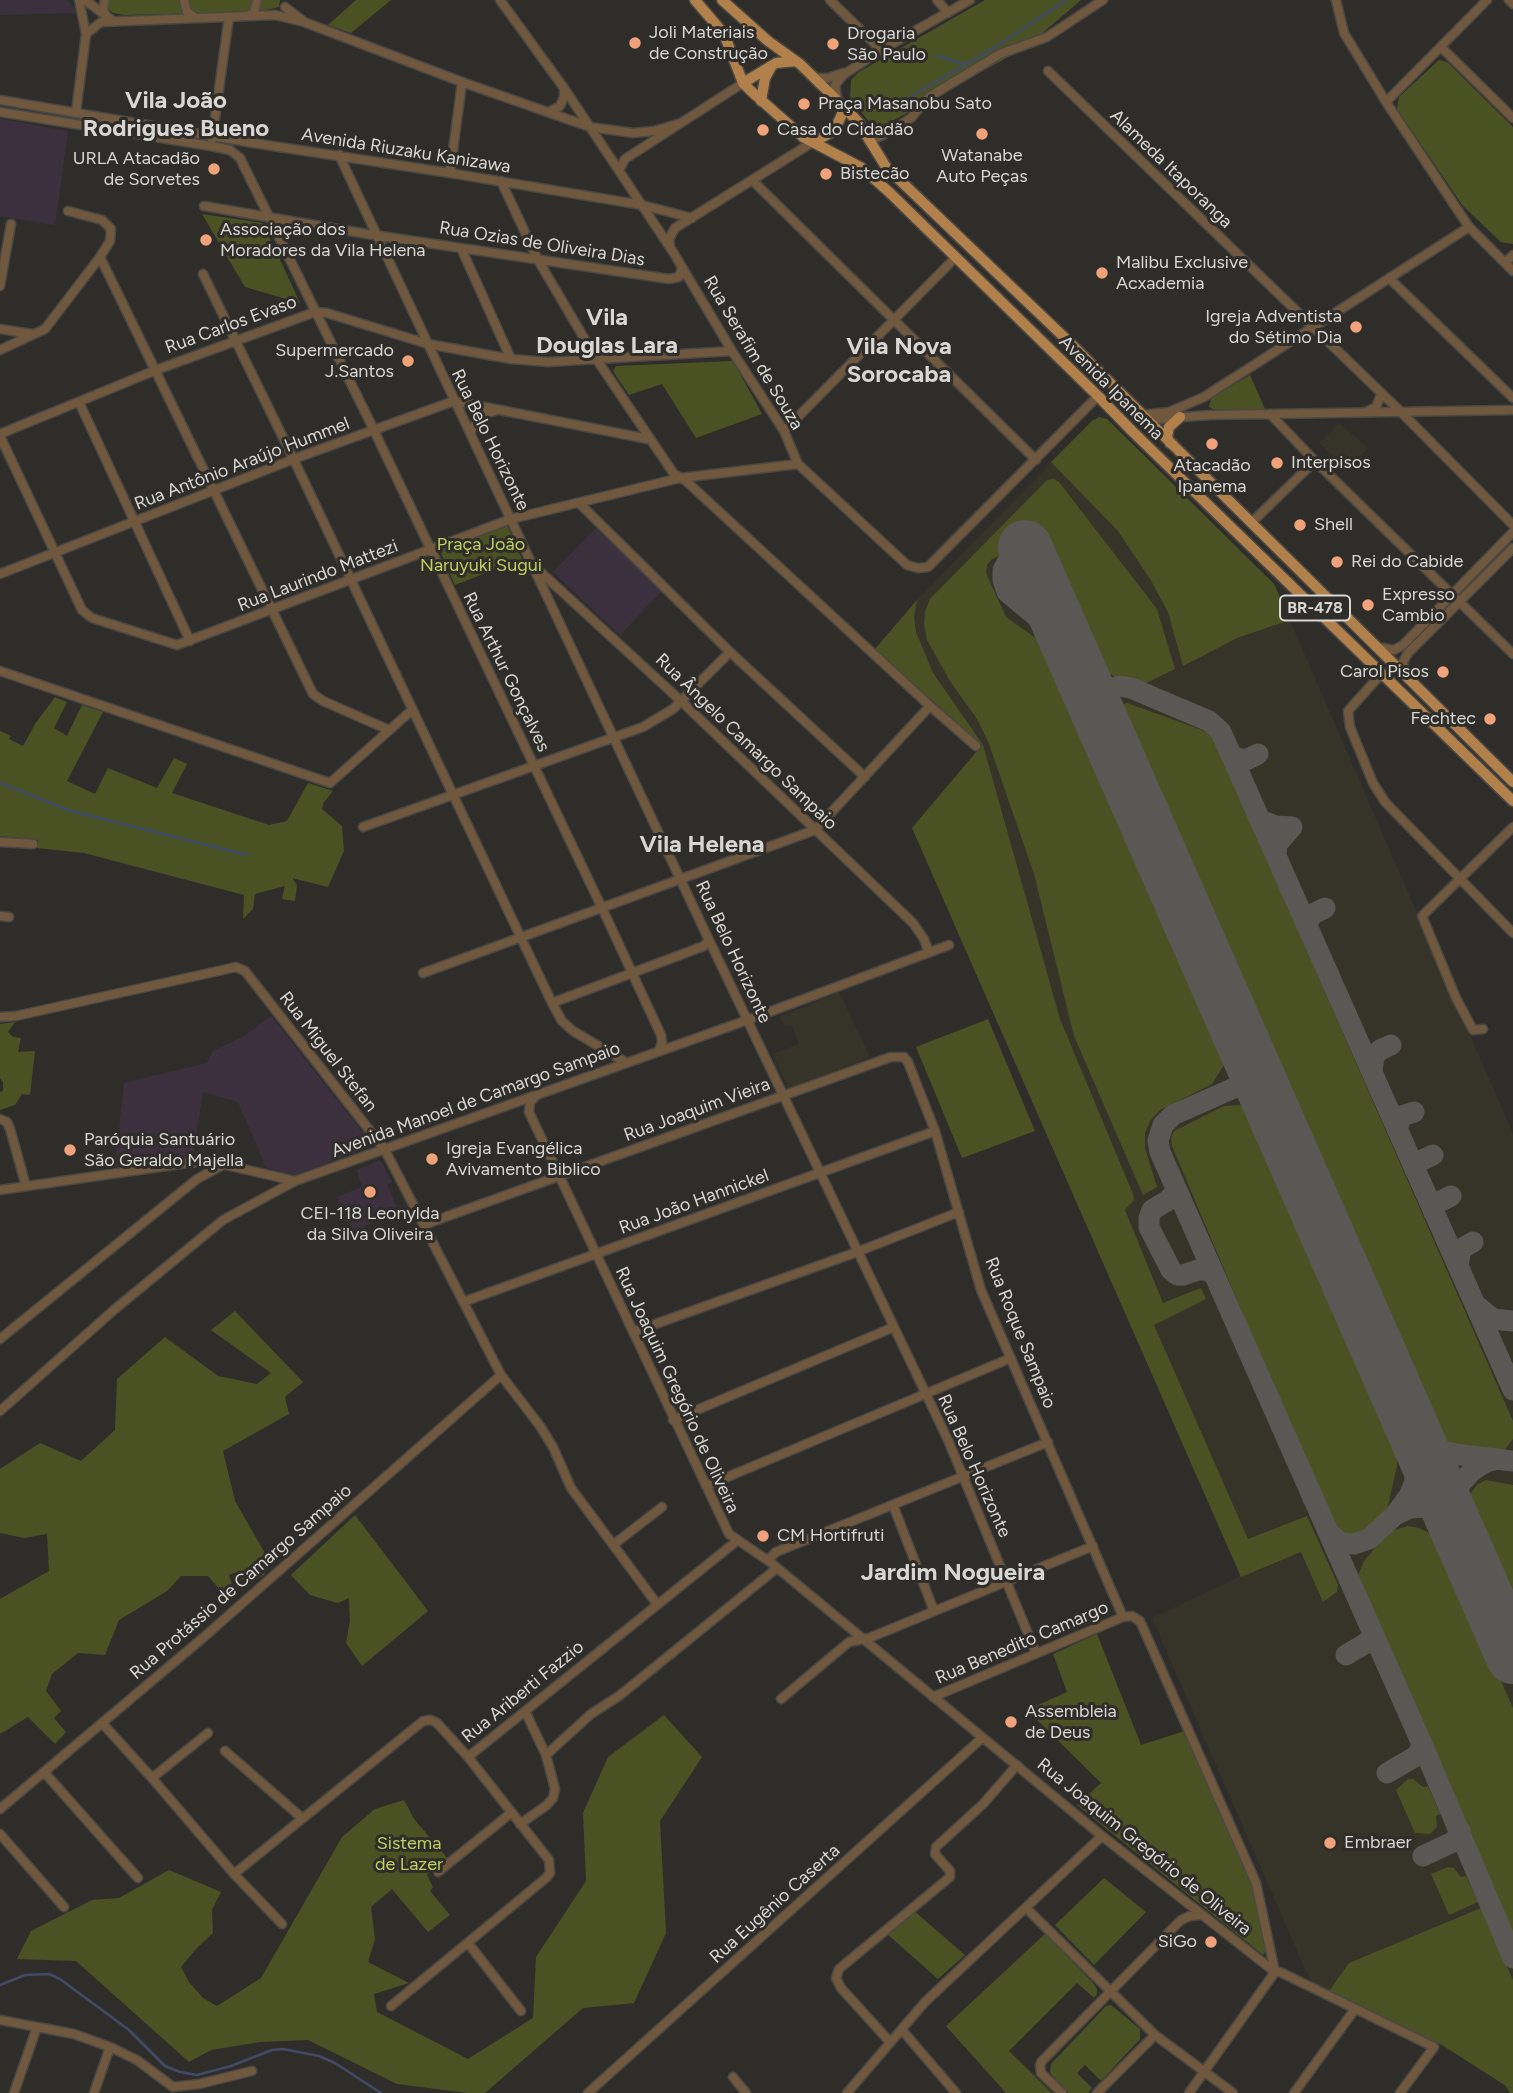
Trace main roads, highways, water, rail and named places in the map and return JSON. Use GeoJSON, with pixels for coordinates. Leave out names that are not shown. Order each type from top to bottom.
{"type":"FeatureCollection","features":[{"type":"Feature","properties":{"kind":"main road","name":"Avenida Ipanema"},"geometry":{"type":"LineString","coordinates":[[695,0],[724,34],[743,83],[761,101],[803,136],[862,169],[956,257],[1513,801]]}},
{"type":"Feature","properties":{"kind":"main road","name":"Avenida Ipanema"},"geometry":{"type":"LineString","coordinates":[[722,0],[768,41],[797,61],[840,102],[859,123],[886,167],[1066,339],[1513,782]]}},
{"type":"Feature","properties":{"kind":"main road"},"geometry":{"type":"LineString","coordinates":[[743,83],[781,61],[797,61]]}},
{"type":"Feature","properties":{"kind":"main road"},"geometry":{"type":"LineString","coordinates":[[761,101],[765,78],[774,64]]}},
{"type":"Feature","properties":{"kind":"main road"},"geometry":{"type":"LineString","coordinates":[[813,142],[836,127],[842,114],[840,102]]}},
{"type":"Feature","properties":{"kind":"main road"},"geometry":{"type":"LineString","coordinates":[[1116,414],[1130,420],[1144,417]]}},
{"type":"Feature","properties":{"kind":"main road"},"geometry":{"type":"LineString","coordinates":[[1170,443],[1167,437],[1169,427],[1180,417]]}},
{"type":"Feature","properties":{"kind":"waterway"},"geometry":{"type":"LineString","coordinates":[[903,101],[997,46],[1066,0]]}},
{"type":"Feature","properties":{"kind":"waterway"},"geometry":{"type":"LineString","coordinates":[[937,56],[964,64]]}},
{"type":"Feature","properties":{"kind":"waterway"},"geometry":{"type":"LineString","coordinates":[[0,783],[71,811],[247,855]]}},
{"type":"Feature","properties":{"kind":"waterway"},"geometry":{"type":"LineString","coordinates":[[0,1985],[25,1975],[49,1974],[60,1979],[129,2030],[165,2066],[180,2072],[197,2075],[231,2066],[272,2050],[283,2049],[319,2056],[335,2063],[381,2093]]}},
{"type":"Feature","properties":{"kind":"place","name":"Joli Materiais de Construção"},"geometry":{"type":"Point","coordinates":[635,43]}},
{"type":"Feature","properties":{"kind":"place","name":"Drogaria São Paulo"},"geometry":{"type":"Point","coordinates":[833,44]}},
{"type":"Feature","properties":{"kind":"place","name":"Praça Masanobu Sato"},"geometry":{"type":"Point","coordinates":[804,104]}},
{"type":"Feature","properties":{"kind":"place","name":"Casa do Cidadão"},"geometry":{"type":"Point","coordinates":[763,130]}},
{"type":"Feature","properties":{"kind":"place","name":"Watanabe Auto Peças"},"geometry":{"type":"Point","coordinates":[982,134]}},
{"type":"Feature","properties":{"kind":"place","name":"URLA Atacadão de Sorvetes"},"geometry":{"type":"Point","coordinates":[214,169]}},
{"type":"Feature","properties":{"kind":"place","name":"Bistecão"},"geometry":{"type":"Point","coordinates":[826,174]}},
{"type":"Feature","properties":{"kind":"place","name":"Associação dos Moradores da Vila Helena"},"geometry":{"type":"Point","coordinates":[206,240]}},
{"type":"Feature","properties":{"kind":"place","name":"Malibu Exclusive Acxademia"},"geometry":{"type":"Point","coordinates":[1102,273]}},
{"type":"Feature","properties":{"kind":"place","name":"Igreja Adventista do Sétimo Dia"},"geometry":{"type":"Point","coordinates":[1356,327]}},
{"type":"Feature","properties":{"kind":"place","name":"Supermercado J.Santos"},"geometry":{"type":"Point","coordinates":[408,361]}},
{"type":"Feature","properties":{"kind":"place","name":"Atacadão Ipanema"},"geometry":{"type":"Point","coordinates":[1212,444]}},
{"type":"Feature","properties":{"kind":"place","name":"Interpisos"},"geometry":{"type":"Point","coordinates":[1277,463]}},
{"type":"Feature","properties":{"kind":"place","name":"Shell"},"geometry":{"type":"Point","coordinates":[1300,525]}},
{"type":"Feature","properties":{"kind":"place","name":"Rei do Cabide"},"geometry":{"type":"Point","coordinates":[1337,562]}},
{"type":"Feature","properties":{"kind":"place","name":"Expresso Cambio"},"geometry":{"type":"Point","coordinates":[1368,605]}},
{"type":"Feature","properties":{"kind":"place","name":"Carol Pisos"},"geometry":{"type":"Point","coordinates":[1443,672]}},
{"type":"Feature","properties":{"kind":"place","name":"Fechtec"},"geometry":{"type":"Point","coordinates":[1490,719]}},
{"type":"Feature","properties":{"kind":"place","name":"Paróquia Santuário São Geraldo Majella"},"geometry":{"type":"Point","coordinates":[70,1150]}},
{"type":"Feature","properties":{"kind":"place","name":"Igreja Evangélica Avivamento Biblico"},"geometry":{"type":"Point","coordinates":[432,1159]}},
{"type":"Feature","properties":{"kind":"place","name":"CEI-118 Leonylda da Silva Oliveira"},"geometry":{"type":"Point","coordinates":[370,1192]}},
{"type":"Feature","properties":{"kind":"place","name":"CM Hortifruti"},"geometry":{"type":"Point","coordinates":[763,1536]}},
{"type":"Feature","properties":{"kind":"place","name":"Assembleia de Deus"},"geometry":{"type":"Point","coordinates":[1011,1722]}},
{"type":"Feature","properties":{"kind":"place","name":"Embraer"},"geometry":{"type":"Point","coordinates":[1330,1843]}},
{"type":"Feature","properties":{"kind":"place","name":"SiGo"},"geometry":{"type":"Point","coordinates":[1211,1942]}},
{"type":"Feature","properties":{"kind":"district","name":"Vila João Rodrigues Bueno"},"geometry":{"type":"Point","coordinates":[176,115]}},
{"type":"Feature","properties":{"kind":"district","name":"Vila Douglas Lara"},"geometry":{"type":"Point","coordinates":[607,332]}},
{"type":"Feature","properties":{"kind":"district","name":"Vila Nova Sorocaba"},"geometry":{"type":"Point","coordinates":[899,361]}},
{"type":"Feature","properties":{"kind":"district","name":"Vila Helena"},"geometry":{"type":"Point","coordinates":[702,845]}},
{"type":"Feature","properties":{"kind":"district","name":"Jardim Nogueira"},"geometry":{"type":"Point","coordinates":[953,1573]}},
{"type":"Feature","properties":{"kind":"park label","name":"Praça João Naruyuki Sugui"},"geometry":{"type":"Point","coordinates":[481,555]}},
{"type":"Feature","properties":{"kind":"park label","name":"Sistema de Lazer"},"geometry":{"type":"Point","coordinates":[409,1854]}}]}
